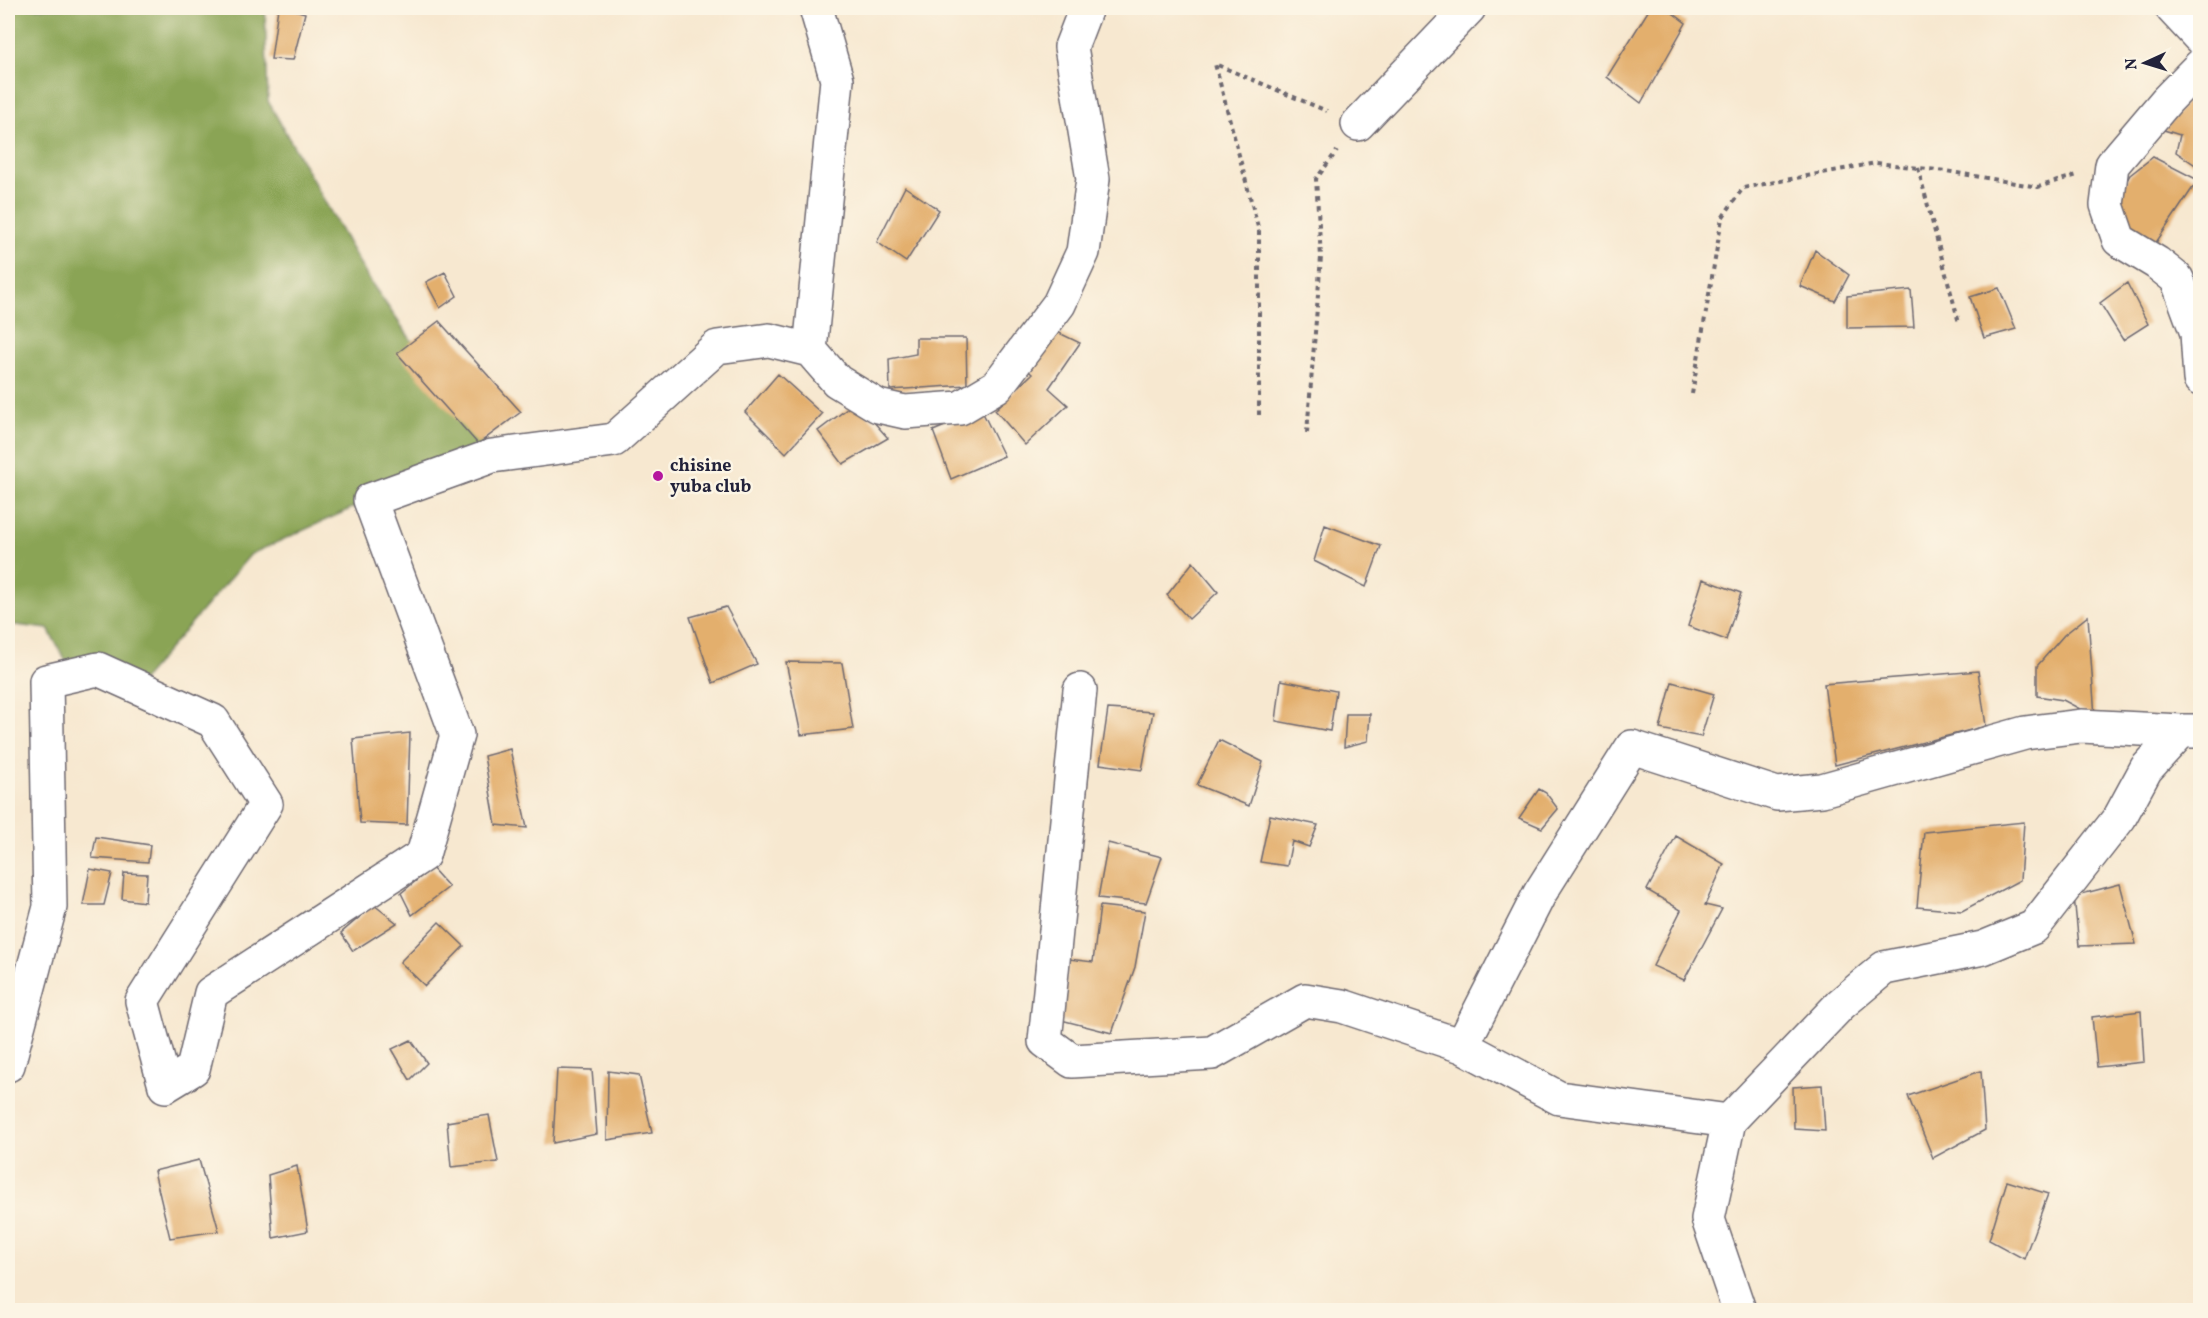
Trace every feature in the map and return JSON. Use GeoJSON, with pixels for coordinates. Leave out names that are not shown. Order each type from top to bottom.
{"type":"FeatureCollection","features":[{"type":"Feature","properties":{"kind":"street"},"geometry":{"type":"LineString","coordinates":[[810,350],[837,80],[816,8]]}},
{"type":"Feature","properties":{"kind":"street"},"geometry":{"type":"LineString","coordinates":[[8,1065],[50,907],[46,681],[98,669],[213,721],[266,804],[142,1001],[165,1086],[193,1069],[211,993],[423,855],[457,735],[370,500],[492,456],[614,440],[717,347],[770,339],[810,350],[837,381],[878,406],[905,412],[960,408],[997,386],[1059,304],[1083,252],[1093,179],[1071,47],[1086,8]]}},
{"type":"Feature","properties":{"kind":"street"},"geometry":{"type":"LineString","coordinates":[[1358,124],[1469,8]]}},
{"type":"Feature","properties":{"kind":"street"},"geometry":{"type":"LineString","coordinates":[[2172,8],[2200,38]]}},
{"type":"Feature","properties":{"kind":"street"},"geometry":{"type":"LineString","coordinates":[[2200,66],[2167,100],[2112,165],[2107,205],[2119,240],[2157,263],[2177,279],[2199,333],[2200,380]]}},
{"type":"Feature","properties":{"kind":"street"},"geometry":{"type":"LineString","coordinates":[[1080,690],[1045,1041],[1072,1061],[1212,1053],[1305,1000],[1342,1006],[1462,1046],[1559,1098],[1729,1121]]}},
{"type":"Feature","properties":{"kind":"street"},"geometry":{"type":"LineString","coordinates":[[1462,1046],[1540,893],[1632,747],[1777,794],[1822,790],[2025,733],[2081,726],[2191,731]]}},
{"type":"Feature","properties":{"kind":"street"},"geometry":{"type":"LineString","coordinates":[[1739,1311],[1708,1219],[1729,1121],[1841,1004],[1884,968],[1983,948],[2034,927],[2120,817],[2146,769],[2191,731]]}},
{"type":"Feature","properties":{"kind":"path"},"geometry":{"type":"LineString","coordinates":[[1259,415],[1258,231],[1215,64],[1358,124],[1316,180],[1321,257],[1307,433]]}},
{"type":"Feature","properties":{"kind":"path"},"geometry":{"type":"LineString","coordinates":[[1692,394],[1722,218],[1743,188],[1876,163],[2038,187],[2112,165]]}},
{"type":"Feature","properties":{"kind":"path"},"geometry":{"type":"LineString","coordinates":[[1918,168],[1959,323]]}},
{"type":"Feature","properties":{"kind":"green space"},"geometry":{"type":"Polygon","coordinates":[[[8,8],[265,8],[268,101],[368,278],[492,456],[370,500],[251,554],[137,686],[73,674],[48,629],[8,624],[8,8]]]}},
{"type":"Feature","properties":{"kind":"building"},"geometry":{"type":"Polygon","coordinates":[[[278,8],[288,8],[305,13],[293,60],[271,59],[278,8]]]}},
{"type":"Feature","properties":{"kind":"building"},"geometry":{"type":"Polygon","coordinates":[[[1650,8],[1666,8],[1686,23],[1641,103],[1607,77],[1650,8]]]}},
{"type":"Feature","properties":{"kind":"building"},"geometry":{"type":"Polygon","coordinates":[[[2200,89],[2200,168],[2176,152],[2180,135],[2164,130],[2200,89]]]}},
{"type":"Feature","properties":{"kind":"building"},"geometry":{"type":"Polygon","coordinates":[[[2153,157],[2198,180],[2151,250],[2127,238],[2117,198],[2130,175],[2153,157]]]}},
{"type":"Feature","properties":{"kind":"building"},"geometry":{"type":"Polygon","coordinates":[[[905,187],[939,210],[906,262],[877,242],[905,187]]]}},
{"type":"Feature","properties":{"kind":"building"},"geometry":{"type":"Polygon","coordinates":[[[1815,250],[1849,275],[1835,301],[1800,286],[1815,250]]]}},
{"type":"Feature","properties":{"kind":"building"},"geometry":{"type":"Polygon","coordinates":[[[445,272],[457,296],[440,308],[426,282],[445,272]]]}},
{"type":"Feature","properties":{"kind":"building"},"geometry":{"type":"Polygon","coordinates":[[[2127,283],[2148,324],[2123,340],[2100,303],[2127,283]]]}},
{"type":"Feature","properties":{"kind":"building"},"geometry":{"type":"Polygon","coordinates":[[[1999,288],[2016,329],[1984,338],[1970,297],[1999,288]]]}},
{"type":"Feature","properties":{"kind":"building"},"geometry":{"type":"Polygon","coordinates":[[[1911,290],[1914,327],[1847,328],[1847,296],[1911,290]]]}},
{"type":"Feature","properties":{"kind":"building"},"geometry":{"type":"Polygon","coordinates":[[[439,321],[521,412],[478,444],[397,353],[439,321]]]}},
{"type":"Feature","properties":{"kind":"building"},"geometry":{"type":"Polygon","coordinates":[[[1051,329],[1080,343],[1049,388],[1068,405],[1025,445],[995,410],[1032,374],[1022,365],[1051,329]]]}},
{"type":"Feature","properties":{"kind":"building"},"geometry":{"type":"Polygon","coordinates":[[[916,338],[966,338],[967,385],[890,390],[889,359],[916,354],[916,338]]]}},
{"type":"Feature","properties":{"kind":"building"},"geometry":{"type":"Polygon","coordinates":[[[778,374],[822,414],[786,453],[745,412],[778,374]]]}},
{"type":"Feature","properties":{"kind":"building"},"geometry":{"type":"Polygon","coordinates":[[[856,402],[888,438],[843,464],[818,431],[856,402]]]}},
{"type":"Feature","properties":{"kind":"building"},"geometry":{"type":"Polygon","coordinates":[[[982,411],[1004,456],[951,479],[933,431],[982,411]]]}},
{"type":"Feature","properties":{"kind":"building"},"geometry":{"type":"Polygon","coordinates":[[[1325,525],[1381,546],[1366,587],[1314,561],[1325,525]]]}},
{"type":"Feature","properties":{"kind":"building"},"geometry":{"type":"Polygon","coordinates":[[[1193,562],[1218,592],[1189,619],[1167,595],[1193,562]]]}},
{"type":"Feature","properties":{"kind":"building"},"geometry":{"type":"Polygon","coordinates":[[[1703,579],[1741,593],[1726,640],[1688,626],[1703,579]]]}},
{"type":"Feature","properties":{"kind":"building"},"geometry":{"type":"Polygon","coordinates":[[[726,607],[757,664],[713,683],[690,617],[726,607]]]}},
{"type":"Feature","properties":{"kind":"building"},"geometry":{"type":"Polygon","coordinates":[[[2088,616],[2095,717],[2063,700],[2037,696],[2037,666],[2064,635],[2088,616]]]}},
{"type":"Feature","properties":{"kind":"building"},"geometry":{"type":"Polygon","coordinates":[[[786,662],[842,663],[853,729],[801,735],[786,662]]]}},
{"type":"Feature","properties":{"kind":"building"},"geometry":{"type":"Polygon","coordinates":[[[1978,671],[1986,726],[1835,765],[1824,684],[1978,671]]]}},
{"type":"Feature","properties":{"kind":"building"},"geometry":{"type":"Polygon","coordinates":[[[1281,680],[1336,691],[1330,731],[1276,721],[1281,680]]]}},
{"type":"Feature","properties":{"kind":"building"},"geometry":{"type":"Polygon","coordinates":[[[1672,682],[1714,694],[1701,737],[1660,729],[1672,682]]]}},
{"type":"Feature","properties":{"kind":"building"},"geometry":{"type":"Polygon","coordinates":[[[1108,709],[1153,712],[1142,770],[1100,764],[1108,709]]]}},
{"type":"Feature","properties":{"kind":"building"},"geometry":{"type":"Polygon","coordinates":[[[1346,714],[1370,714],[1368,741],[1344,747],[1346,714]]]}},
{"type":"Feature","properties":{"kind":"building"},"geometry":{"type":"Polygon","coordinates":[[[410,733],[407,825],[360,823],[353,739],[410,733]]]}},
{"type":"Feature","properties":{"kind":"building"},"geometry":{"type":"Polygon","coordinates":[[[1219,740],[1263,762],[1249,806],[1197,785],[1219,740]]]}},
{"type":"Feature","properties":{"kind":"building"},"geometry":{"type":"Polygon","coordinates":[[[510,749],[527,828],[496,825],[484,756],[510,749]]]}},
{"type":"Feature","properties":{"kind":"building"},"geometry":{"type":"Polygon","coordinates":[[[1539,789],[1546,793],[1558,809],[1542,828],[1519,818],[1539,789]]]}},
{"type":"Feature","properties":{"kind":"building"},"geometry":{"type":"Polygon","coordinates":[[[1270,815],[1318,825],[1309,847],[1292,841],[1287,866],[1260,862],[1270,815]]]}},
{"type":"Feature","properties":{"kind":"building"},"geometry":{"type":"Polygon","coordinates":[[[2024,822],[2020,880],[1962,911],[1917,907],[1924,832],[2024,822]]]}},
{"type":"Feature","properties":{"kind":"building"},"geometry":{"type":"Polygon","coordinates":[[[1676,836],[1724,864],[1705,905],[1722,909],[1684,980],[1653,966],[1681,910],[1647,890],[1676,836]]]}},
{"type":"Feature","properties":{"kind":"building"},"geometry":{"type":"Polygon","coordinates":[[[96,837],[150,845],[148,862],[92,858],[96,837]]]}},
{"type":"Feature","properties":{"kind":"building"},"geometry":{"type":"Polygon","coordinates":[[[1108,843],[1162,857],[1146,903],[1098,898],[1108,843]]]}},
{"type":"Feature","properties":{"kind":"building"},"geometry":{"type":"Polygon","coordinates":[[[432,868],[449,887],[412,915],[401,893],[432,868]]]}},
{"type":"Feature","properties":{"kind":"building"},"geometry":{"type":"Polygon","coordinates":[[[90,869],[112,873],[104,905],[83,905],[90,869]]]}},
{"type":"Feature","properties":{"kind":"building"},"geometry":{"type":"Polygon","coordinates":[[[124,873],[147,874],[145,902],[122,899],[124,873]]]}},
{"type":"Feature","properties":{"kind":"building"},"geometry":{"type":"Polygon","coordinates":[[[2120,884],[2136,944],[2079,946],[2074,896],[2120,884]]]}},
{"type":"Feature","properties":{"kind":"building"},"geometry":{"type":"Polygon","coordinates":[[[374,905],[397,923],[353,951],[341,933],[374,905]]]}},
{"type":"Feature","properties":{"kind":"building"},"geometry":{"type":"Polygon","coordinates":[[[1100,906],[1145,911],[1135,967],[1112,1033],[1061,1020],[1069,959],[1093,962],[1100,906]]]}},
{"type":"Feature","properties":{"kind":"building"},"geometry":{"type":"Polygon","coordinates":[[[439,922],[464,946],[425,986],[400,962],[439,922]]]}},
{"type":"Feature","properties":{"kind":"building"},"geometry":{"type":"Polygon","coordinates":[[[2141,1011],[2144,1062],[2097,1067],[2092,1017],[2141,1011]]]}},
{"type":"Feature","properties":{"kind":"building"},"geometry":{"type":"Polygon","coordinates":[[[411,1040],[427,1063],[410,1080],[392,1049],[411,1040]]]}},
{"type":"Feature","properties":{"kind":"building"},"geometry":{"type":"Polygon","coordinates":[[[557,1069],[592,1070],[597,1134],[553,1143],[557,1069]]]}},
{"type":"Feature","properties":{"kind":"building"},"geometry":{"type":"Polygon","coordinates":[[[608,1071],[639,1075],[652,1133],[607,1140],[608,1071]]]}},
{"type":"Feature","properties":{"kind":"building"},"geometry":{"type":"Polygon","coordinates":[[[1981,1071],[1985,1130],[1933,1158],[1908,1096],[1981,1071]]]}},
{"type":"Feature","properties":{"kind":"building"},"geometry":{"type":"Polygon","coordinates":[[[1822,1085],[1825,1131],[1794,1129],[1793,1087],[1822,1085]]]}},
{"type":"Feature","properties":{"kind":"building"},"geometry":{"type":"Polygon","coordinates":[[[489,1115],[498,1162],[451,1167],[447,1122],[489,1115]]]}},
{"type":"Feature","properties":{"kind":"building"},"geometry":{"type":"Polygon","coordinates":[[[199,1160],[219,1231],[170,1238],[154,1171],[199,1160]]]}},
{"type":"Feature","properties":{"kind":"building"},"geometry":{"type":"Polygon","coordinates":[[[297,1166],[308,1231],[273,1238],[268,1175],[297,1166]]]}},
{"type":"Feature","properties":{"kind":"building"},"geometry":{"type":"Polygon","coordinates":[[[2007,1181],[2048,1194],[2024,1259],[1989,1240],[2007,1181]]]}},
{"type":"Feature","properties":{"kind":"place","name":"chisine yuba club"},"geometry":{"type":"Point","coordinates":[658,476]}}]}
